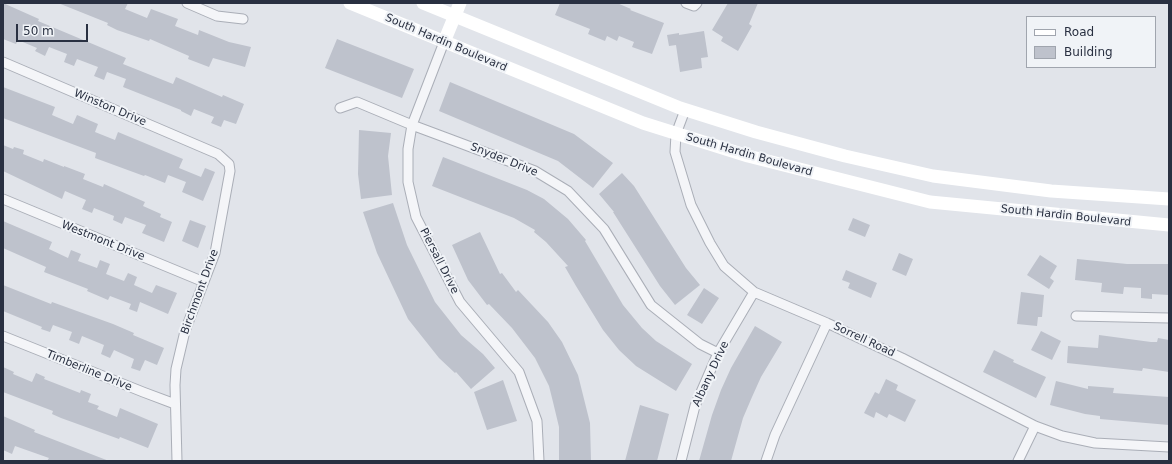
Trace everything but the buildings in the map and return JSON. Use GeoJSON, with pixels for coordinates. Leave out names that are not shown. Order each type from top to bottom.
{"type":"FeatureCollection","features":[{"type":"Feature","properties":{"kind":"main road","name":"South Hardin Boulevard"},"geometry":{"type":"LineString","coordinates":[[350,3],[643,123],[748,156],[930,202],[1169,225]]}},
{"type":"Feature","properties":{"kind":"main road","name":"South Hardin Boulevard"},"geometry":{"type":"LineString","coordinates":[[423,3],[685,110],[756,132],[845,156],[933,176],[1051,192],[1169,199]]}},
{"type":"Feature","properties":{"kind":"main road"},"geometry":{"type":"LineString","coordinates":[[444,42],[460,3]]}},
{"type":"Feature","properties":{"kind":"street"},"geometry":{"type":"LineString","coordinates":[[187,3],[217,16],[243,19]]}},
{"type":"Feature","properties":{"kind":"street","name":"Piersall Drive"},"geometry":{"type":"LineString","coordinates":[[444,42],[412,125],[408,149],[408,182],[416,217],[460,302],[519,372],[537,421],[539,461]]}},
{"type":"Feature","properties":{"kind":"street","name":"Winston Drive"},"geometry":{"type":"LineString","coordinates":[[3,62],[218,154]]}},
{"type":"Feature","properties":{"kind":"street","name":"Snyder Drive"},"geometry":{"type":"LineString","coordinates":[[340,108],[358,102],[412,125],[535,171],[568,191],[604,229],[651,305],[700,344],[718,353]]}},
{"type":"Feature","properties":{"kind":"street","name":"Sorrell Road"},"geometry":{"type":"LineString","coordinates":[[685,110],[676,134],[675,152],[691,205],[710,243],[724,266],[754,292],[827,323],[902,358],[1035,426],[1062,436],[1095,443],[1169,447]]}},
{"type":"Feature","properties":{"kind":"street","name":"Birchmont Drive"},"geometry":{"type":"LineString","coordinates":[[177,461],[175,404],[176,369],[183,341],[215,253],[230,171],[229,164],[218,154]]}},
{"type":"Feature","properties":{"kind":"street","name":"Westmont Drive"},"geometry":{"type":"LineString","coordinates":[[3,199],[204,282]]}},
{"type":"Feature","properties":{"kind":"street","name":"Albany Drive"},"geometry":{"type":"LineString","coordinates":[[681,461],[695,406],[718,353],[754,292]]}},
{"type":"Feature","properties":{"kind":"street"},"geometry":{"type":"LineString","coordinates":[[1076,316],[1169,318]]}},
{"type":"Feature","properties":{"kind":"street"},"geometry":{"type":"LineString","coordinates":[[766,461],[775,435],[827,323]]}},
{"type":"Feature","properties":{"kind":"street","name":"Timberline Drive"},"geometry":{"type":"LineString","coordinates":[[3,336],[175,404]]}},
{"type":"Feature","properties":{"kind":"street"},"geometry":{"type":"LineString","coordinates":[[1018,461],[1035,426]]}}]}
